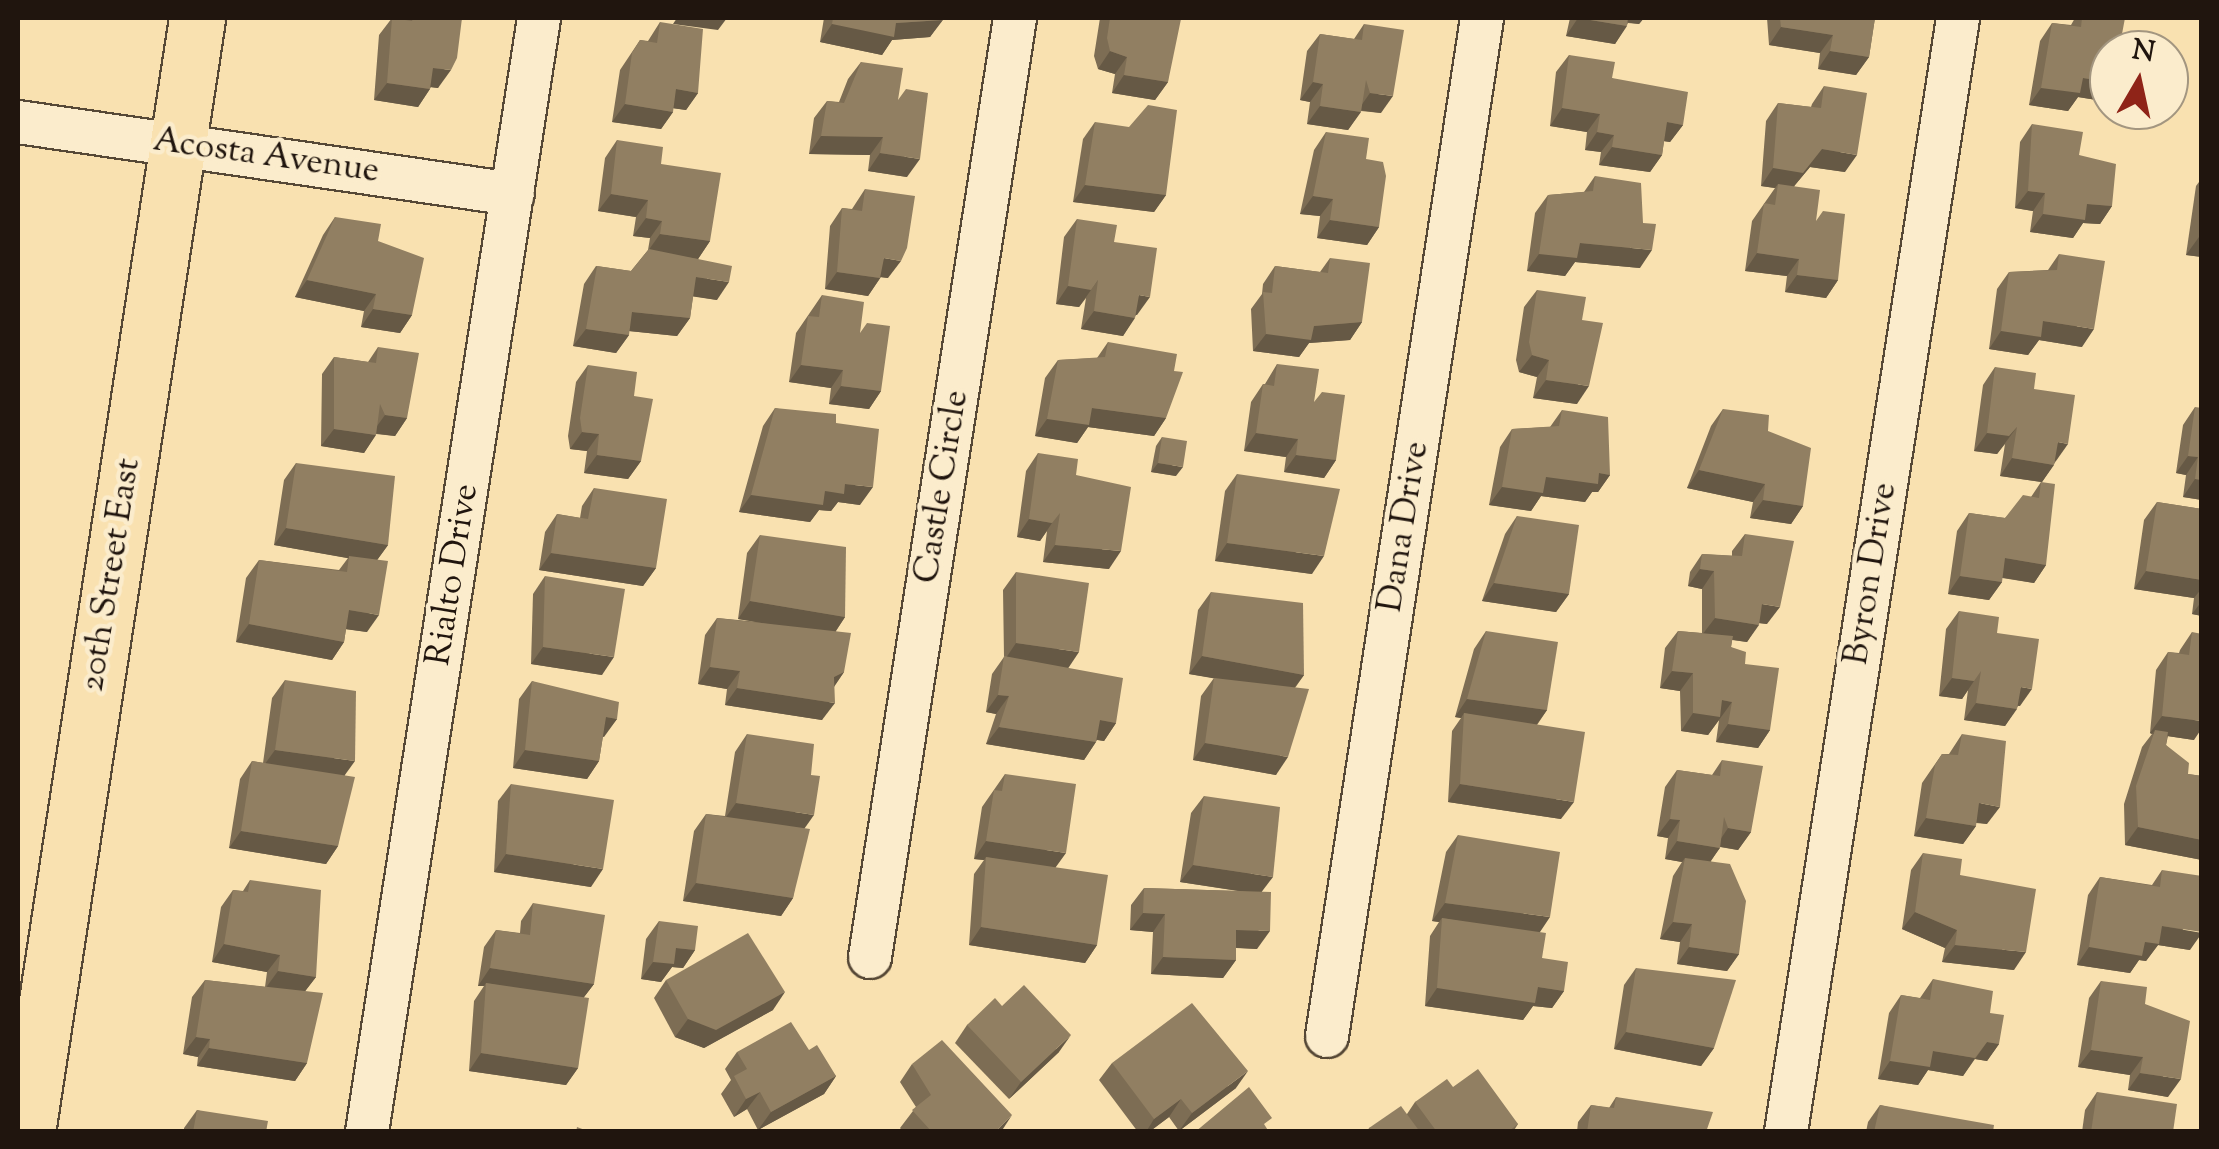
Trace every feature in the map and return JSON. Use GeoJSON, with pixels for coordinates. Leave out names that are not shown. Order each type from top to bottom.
{"type":"FeatureCollection","features":[{"type":"Feature","properties":{"kind":"main road","name":"20th Street East"},"geometry":{"type":"LineString","coordinates":[[27,1132],[197,18]]}},
{"type":"Feature","properties":{"kind":"street","name":"Rialto Drive"},"geometry":{"type":"LineString","coordinates":[[367,1132],[540,18]]}},
{"type":"Feature","properties":{"kind":"street","name":"Castle Circle"},"geometry":{"type":"LineString","coordinates":[[870,957],[1015,18]]}},
{"type":"Feature","properties":{"kind":"street","name":"Dana Drive"},"geometry":{"type":"LineString","coordinates":[[1327,1036],[1482,18]]}},
{"type":"Feature","properties":{"kind":"street","name":"Byron Drive"},"geometry":{"type":"LineString","coordinates":[[1786,1132],[1958,18]]}},
{"type":"Feature","properties":{"kind":"street","name":"Acosta Avenue"},"geometry":{"type":"LineString","coordinates":[[18,122],[514,194]]}},
{"type":"Feature","properties":{"kind":"building"},"geometry":{"type":"Polygon","coordinates":[[[392,18],[462,18],[457,58],[451,70],[433,68],[430,89],[387,83],[392,18]]]}},
{"type":"Feature","properties":{"kind":"building"},"geometry":{"type":"Polygon","coordinates":[[[833,18],[943,20],[896,23],[894,37],[832,24],[833,18]]]}},
{"type":"Feature","properties":{"kind":"building"},"geometry":{"type":"Polygon","coordinates":[[[1110,18],[1181,19],[1168,82],[1124,75],[1127,57],[1110,51],[1110,18]]]}},
{"type":"Feature","properties":{"kind":"building"},"geometry":{"type":"Polygon","coordinates":[[[1578,18],[1628,18],[1627,26],[1578,18]]]}},
{"type":"Feature","properties":{"kind":"building"},"geometry":{"type":"Polygon","coordinates":[[[1780,18],[1875,18],[1869,57],[1830,51],[1833,35],[1781,27],[1780,18]]]}},
{"type":"Feature","properties":{"kind":"building"},"geometry":{"type":"Polygon","coordinates":[[[2082,18],[2125,18],[2123,30],[2089,30],[2089,79],[2083,78],[2080,93],[2041,88],[2052,23],[2081,27],[2082,18]]]}},
{"type":"Feature","properties":{"kind":"building"},"geometry":{"type":"Polygon","coordinates":[[[660,22],[703,29],[698,93],[676,89],[673,112],[625,104],[632,53],[640,40],[657,43],[660,22]]]}},
{"type":"Feature","properties":{"kind":"building"},"geometry":{"type":"Polygon","coordinates":[[[1364,24],[1404,30],[1393,96],[1370,93],[1366,80],[1361,112],[1320,106],[1323,84],[1313,82],[1320,34],[1362,40],[1364,24]]]}},
{"type":"Feature","properties":{"kind":"building"},"geometry":{"type":"Polygon","coordinates":[[[1569,55],[1615,62],[1612,78],[1688,92],[1683,125],[1667,122],[1662,155],[1612,147],[1614,135],[1597,132],[1600,114],[1562,108],[1569,55]]]}},
{"type":"Feature","properties":{"kind":"building"},"geometry":{"type":"Polygon","coordinates":[[[861,62],[903,68],[898,100],[906,89],[928,93],[920,159],[880,153],[883,137],[821,136],[827,101],[844,103],[861,62]]]}},
{"type":"Feature","properties":{"kind":"building"},"geometry":{"type":"Polygon","coordinates":[[[1824,86],[1867,93],[1857,155],[1822,149],[1803,173],[1773,168],[1778,103],[1821,108],[1824,86]]]}},
{"type":"Feature","properties":{"kind":"building"},"geometry":{"type":"Polygon","coordinates":[[[1148,105],[1177,110],[1166,195],[1085,185],[1095,122],[1129,127],[1148,105]]]}},
{"type":"Feature","properties":{"kind":"building"},"geometry":{"type":"Polygon","coordinates":[[[2032,124],[2083,132],[2079,155],[2116,164],[2112,206],[2087,204],[2085,220],[2043,214],[2045,193],[2028,191],[2032,124]]]}},
{"type":"Feature","properties":{"kind":"building"},"geometry":{"type":"Polygon","coordinates":[[[1326,132],[1369,138],[1366,159],[1383,162],[1386,176],[1379,227],[1330,220],[1333,199],[1313,196],[1326,132]]]}},
{"type":"Feature","properties":{"kind":"building"},"geometry":{"type":"Polygon","coordinates":[[[617,140],[663,147],[661,164],[721,173],[710,241],[660,234],[662,221],[646,218],[648,200],[611,194],[617,140]]]}},
{"type":"Feature","properties":{"kind":"building"},"geometry":{"type":"Polygon","coordinates":[[[1595,176],[1641,183],[1643,223],[1656,224],[1652,250],[1580,243],[1577,258],[1539,254],[1548,195],[1593,191],[1595,176]]]}},
{"type":"Feature","properties":{"kind":"building"},"geometry":{"type":"Polygon","coordinates":[[[1778,184],[1820,190],[1816,221],[1823,211],[1845,214],[1838,280],[1797,275],[1799,259],[1757,253],[1764,203],[1775,205],[1778,184]]]}},
{"type":"Feature","properties":{"kind":"building"},"geometry":{"type":"Polygon","coordinates":[[[865,189],[915,196],[907,248],[901,261],[884,258],[880,278],[837,272],[842,208],[862,211],[865,189]]]}},
{"type":"Feature","properties":{"kind":"building"},"geometry":{"type":"Polygon","coordinates":[[[335,217],[381,224],[378,241],[424,258],[412,315],[373,309],[376,294],[307,280],[335,217]]]}},
{"type":"Feature","properties":{"kind":"building"},"geometry":{"type":"Polygon","coordinates":[[[1077,219],[1117,225],[1114,242],[1157,248],[1150,297],[1139,295],[1135,318],[1094,311],[1098,280],[1091,290],[1068,286],[1077,219]]]}},
{"type":"Feature","properties":{"kind":"building"},"geometry":{"type":"Polygon","coordinates":[[[649,249],[732,266],[729,282],[696,277],[690,318],[632,312],[629,335],[586,329],[597,266],[631,271],[649,249]]]}},
{"type":"Feature","properties":{"kind":"building"},"geometry":{"type":"Polygon","coordinates":[[[2059,254],[2105,261],[2094,329],[2043,321],[2041,337],[2001,331],[2009,272],[2057,270],[2059,254]]]}},
{"type":"Feature","properties":{"kind":"building"},"geometry":{"type":"Polygon","coordinates":[[[1330,258],[1370,263],[1362,322],[1314,326],[1311,340],[1266,334],[1263,292],[1272,293],[1275,266],[1328,273],[1330,258]]]}},
{"type":"Feature","properties":{"kind":"building"},"geometry":{"type":"Polygon","coordinates":[[[1537,290],[1586,297],[1582,320],[1603,323],[1589,386],[1546,380],[1549,360],[1532,355],[1529,342],[1537,290]]]}},
{"type":"Feature","properties":{"kind":"building"},"geometry":{"type":"Polygon","coordinates":[[[822,295],[864,302],[860,333],[867,323],[890,326],[881,391],[841,386],[843,370],[801,365],[808,316],[819,317],[822,295]]]}},
{"type":"Feature","properties":{"kind":"building"},"geometry":{"type":"Polygon","coordinates":[[[1108,342],[1177,354],[1174,371],[1183,372],[1166,418],[1092,408],[1089,425],[1047,419],[1058,360],[1105,357],[1108,342]]]}},
{"type":"Feature","properties":{"kind":"building"},"geometry":{"type":"Polygon","coordinates":[[[378,347],[419,353],[407,418],[385,415],[380,404],[376,435],[334,429],[334,357],[376,363],[378,347]]]}},
{"type":"Feature","properties":{"kind":"building"},"geometry":{"type":"Polygon","coordinates":[[[1277,364],[1319,369],[1314,402],[1322,392],[1345,395],[1336,460],[1296,455],[1298,439],[1256,433],[1263,384],[1274,386],[1277,364]]]}},
{"type":"Feature","properties":{"kind":"building"},"geometry":{"type":"Polygon","coordinates":[[[588,365],[637,372],[634,396],[653,399],[641,461],[597,455],[599,434],[582,432],[580,418],[588,365]]]}},
{"type":"Feature","properties":{"kind":"building"},"geometry":{"type":"Polygon","coordinates":[[[1995,367],[2036,373],[2034,389],[2075,395],[2068,444],[2058,442],[2054,465],[2012,458],[2017,427],[2009,436],[1987,433],[1995,367]]]}},
{"type":"Feature","properties":{"kind":"building"},"geometry":{"type":"Polygon","coordinates":[[[2195,407],[2202,408],[2202,480],[2195,479],[2198,457],[2188,456],[2195,407]]]}},
{"type":"Feature","properties":{"kind":"building"},"geometry":{"type":"Polygon","coordinates":[[[775,408],[836,414],[836,423],[879,429],[873,487],[845,484],[844,494],[825,491],[823,505],[751,495],[775,408]]]}},
{"type":"Feature","properties":{"kind":"building"},"geometry":{"type":"Polygon","coordinates":[[[1723,409],[1769,415],[1768,431],[1811,448],[1803,506],[1763,500],[1765,484],[1699,470],[1723,409]]]}},
{"type":"Feature","properties":{"kind":"building"},"geometry":{"type":"Polygon","coordinates":[[[1562,410],[1608,417],[1610,475],[1599,473],[1598,484],[1546,477],[1543,493],[1502,487],[1512,429],[1559,426],[1562,410]]]}},
{"type":"Feature","properties":{"kind":"building"},"geometry":{"type":"Polygon","coordinates":[[[1162,437],[1187,441],[1183,467],[1158,463],[1162,437]]]}},
{"type":"Feature","properties":{"kind":"building"},"geometry":{"type":"Polygon","coordinates":[[[1038,453],[1078,459],[1076,475],[1131,487],[1121,551],[1055,545],[1060,513],[1052,523],[1029,519],[1038,453]]]}},
{"type":"Feature","properties":{"kind":"building"},"geometry":{"type":"Polygon","coordinates":[[[296,463],[395,476],[388,545],[286,528],[296,463]]]}},
{"type":"Feature","properties":{"kind":"building"},"geometry":{"type":"Polygon","coordinates":[[[1237,474],[1340,489],[1324,556],[1227,543],[1237,474]]]}},
{"type":"Feature","properties":{"kind":"building"},"geometry":{"type":"Polygon","coordinates":[[[2041,482],[2055,484],[2046,565],[2005,558],[2002,582],[1960,576],[1969,513],[2005,518],[2023,495],[2039,498],[2041,482]]]}},
{"type":"Feature","properties":{"kind":"building"},"geometry":{"type":"Polygon","coordinates":[[[594,488],[667,499],[656,568],[551,553],[557,514],[588,519],[594,488]]]}},
{"type":"Feature","properties":{"kind":"building"},"geometry":{"type":"Polygon","coordinates":[[[2157,502],[2202,509],[2202,580],[2146,571],[2157,502]]]}},
{"type":"Feature","properties":{"kind":"building"},"geometry":{"type":"Polygon","coordinates":[[[1517,516],[1579,525],[1569,594],[1494,583],[1517,516]]]}},
{"type":"Feature","properties":{"kind":"building"},"geometry":{"type":"Polygon","coordinates":[[[1745,534],[1794,541],[1780,607],[1762,604],[1759,625],[1715,618],[1714,571],[1700,569],[1702,554],[1742,556],[1745,534]]]}},
{"type":"Feature","properties":{"kind":"building"},"geometry":{"type":"Polygon","coordinates":[[[760,535],[846,547],[845,617],[750,601],[760,535]]]}},
{"type":"Feature","properties":{"kind":"building"},"geometry":{"type":"Polygon","coordinates":[[[349,556],[388,561],[379,615],[349,610],[344,642],[249,624],[259,560],[347,572],[349,556]]]}},
{"type":"Feature","properties":{"kind":"building"},"geometry":{"type":"Polygon","coordinates":[[[1016,572],[1089,583],[1079,652],[1016,643],[1016,572]]]}},
{"type":"Feature","properties":{"kind":"building"},"geometry":{"type":"Polygon","coordinates":[[[545,576],[625,589],[614,657],[543,647],[545,576]]]}},
{"type":"Feature","properties":{"kind":"building"},"geometry":{"type":"Polygon","coordinates":[[[1211,592],[1303,603],[1304,675],[1202,656],[1211,592]]]}},
{"type":"Feature","properties":{"kind":"building"},"geometry":{"type":"Polygon","coordinates":[[[1959,611],[1999,617],[1997,633],[2039,639],[2032,689],[2021,687],[2017,709],[1976,703],[1981,671],[1974,681],[1952,678],[1959,611]]]}},
{"type":"Feature","properties":{"kind":"building"},"geometry":{"type":"Polygon","coordinates":[[[717,618],[851,633],[844,672],[834,677],[835,703],[737,688],[740,671],[710,667],[717,618]]]}},
{"type":"Feature","properties":{"kind":"building"},"geometry":{"type":"Polygon","coordinates":[[[1486,631],[1558,642],[1547,710],[1467,699],[1486,631]]]}},
{"type":"Feature","properties":{"kind":"building"},"geometry":{"type":"Polygon","coordinates":[[[1678,631],[1733,636],[1731,647],[1746,652],[1745,664],[1779,668],[1770,730],[1728,724],[1732,702],[1722,700],[1720,717],[1693,713],[1693,673],[1672,671],[1678,631]]]}},
{"type":"Feature","properties":{"kind":"building"},"geometry":{"type":"Polygon","coordinates":[[[2192,632],[2202,634],[2202,721],[2162,716],[2168,652],[2189,655],[2192,632]]]}},
{"type":"Feature","properties":{"kind":"building"},"geometry":{"type":"Polygon","coordinates":[[[1004,656],[1123,678],[1116,723],[1100,720],[1096,742],[999,727],[1009,696],[998,695],[1004,656]]]}},
{"type":"Feature","properties":{"kind":"building"},"geometry":{"type":"Polygon","coordinates":[[[1214,678],[1309,689],[1288,757],[1205,743],[1214,678]]]}},
{"type":"Feature","properties":{"kind":"building"},"geometry":{"type":"Polygon","coordinates":[[[285,680],[356,691],[355,761],[275,750],[285,680]]]}},
{"type":"Feature","properties":{"kind":"building"},"geometry":{"type":"Polygon","coordinates":[[[532,681],[619,702],[617,719],[606,717],[599,761],[525,750],[532,681]]]}},
{"type":"Feature","properties":{"kind":"building"},"geometry":{"type":"Polygon","coordinates":[[[1464,713],[1585,732],[1574,802],[1460,784],[1464,713]]]}},
{"type":"Feature","properties":{"kind":"building"},"geometry":{"type":"Polygon","coordinates":[[[2155,730],[2168,732],[2166,745],[2189,763],[2188,774],[2202,776],[2202,840],[2138,827],[2136,786],[2155,730]]]}},
{"type":"Feature","properties":{"kind":"building"},"geometry":{"type":"Polygon","coordinates":[[[747,734],[814,744],[811,775],[820,776],[814,815],[736,803],[747,734]]]}},
{"type":"Feature","properties":{"kind":"building"},"geometry":{"type":"Polygon","coordinates":[[[1962,734],[2006,741],[2000,807],[1979,803],[1976,826],[1926,818],[1935,765],[1942,754],[1958,755],[1962,734]]]}},
{"type":"Feature","properties":{"kind":"building"},"geometry":{"type":"Polygon","coordinates":[[[1722,760],[1763,766],[1751,832],[1728,828],[1724,817],[1720,848],[1677,841],[1680,820],[1670,819],[1677,770],[1720,776],[1722,760]]]}},
{"type":"Feature","properties":{"kind":"building"},"geometry":{"type":"Polygon","coordinates":[[[252,761],[355,777],[338,846],[241,831],[252,761]]]}},
{"type":"Feature","properties":{"kind":"building"},"geometry":{"type":"Polygon","coordinates":[[[1005,774],[1076,784],[1066,853],[986,841],[994,790],[1002,791],[1005,774]]]}},
{"type":"Feature","properties":{"kind":"building"},"geometry":{"type":"Polygon","coordinates":[[[511,784],[614,800],[603,869],[506,854],[511,784]]]}},
{"type":"Feature","properties":{"kind":"building"},"geometry":{"type":"Polygon","coordinates":[[[1204,796],[1280,807],[1273,877],[1193,865],[1204,796]]]}},
{"type":"Feature","properties":{"kind":"building"},"geometry":{"type":"Polygon","coordinates":[[[706,814],[810,829],[793,898],[696,883],[706,814]]]}},
{"type":"Feature","properties":{"kind":"building"},"geometry":{"type":"Polygon","coordinates":[[[1458,835],[1560,852],[1550,917],[1445,903],[1458,835]]]}},
{"type":"Feature","properties":{"kind":"building"},"geometry":{"type":"Polygon","coordinates":[[[1923,853],[1962,859],[1960,875],[2036,889],[2026,952],[1955,945],[1957,930],[1915,912],[1923,853]]]}},
{"type":"Feature","properties":{"kind":"building"},"geometry":{"type":"Polygon","coordinates":[[[986,857],[1108,875],[1097,945],[981,927],[986,857]]]}},
{"type":"Feature","properties":{"kind":"building"},"geometry":{"type":"Polygon","coordinates":[[[1685,858],[1730,864],[1746,901],[1739,954],[1689,947],[1692,924],[1673,922],[1685,858]]]}},
{"type":"Feature","properties":{"kind":"building"},"geometry":{"type":"Polygon","coordinates":[[[2162,870],[2202,876],[2202,932],[2162,926],[2159,944],[2145,942],[2142,956],[2089,947],[2100,877],[2160,887],[2162,870]]]}},
{"type":"Feature","properties":{"kind":"building"},"geometry":{"type":"Polygon","coordinates":[[[250,880],[321,890],[316,977],[278,971],[280,955],[224,944],[233,890],[248,892],[250,880]]]}},
{"type":"Feature","properties":{"kind":"building"},"geometry":{"type":"Polygon","coordinates":[[[1144,888],[1271,892],[1270,931],[1236,930],[1236,960],[1163,957],[1165,914],[1143,913],[1144,888]]]}},
{"type":"Feature","properties":{"kind":"building"},"geometry":{"type":"Polygon","coordinates":[[[533,903],[605,915],[594,984],[490,968],[496,930],[530,935],[533,903]]]}},
{"type":"Feature","properties":{"kind":"building"},"geometry":{"type":"Polygon","coordinates":[[[1442,918],[1546,933],[1542,958],[1568,962],[1564,991],[1538,987],[1535,1003],[1437,988],[1442,918]]]}},
{"type":"Feature","properties":{"kind":"building"},"geometry":{"type":"Polygon","coordinates":[[[659,921],[698,926],[695,950],[676,948],[674,964],[653,962],[659,921]]]}},
{"type":"Feature","properties":{"kind":"building"},"geometry":{"type":"Polygon","coordinates":[[[748,933],[785,992],[716,1030],[688,1019],[666,980],[748,933]]]}},
{"type":"Feature","properties":{"kind":"building"},"geometry":{"type":"Polygon","coordinates":[[[1636,968],[1736,980],[1714,1048],[1626,1032],[1636,968]]]}},
{"type":"Feature","properties":{"kind":"building"},"geometry":{"type":"Polygon","coordinates":[[[1933,979],[1993,991],[1990,1013],[2004,1015],[1999,1044],[1987,1042],[1975,1058],[1933,1051],[1930,1067],[1890,1061],[1901,995],[1930,1000],[1933,979]]]}},
{"type":"Feature","properties":{"kind":"building"},"geometry":{"type":"Polygon","coordinates":[[[205,980],[323,993],[307,1063],[209,1048],[210,1039],[196,1037],[205,980]]]}},
{"type":"Feature","properties":{"kind":"building"},"geometry":{"type":"Polygon","coordinates":[[[2101,981],[2147,987],[2145,1004],[2190,1021],[2181,1079],[2140,1073],[2143,1057],[2091,1050],[2101,981]]]}},
{"type":"Feature","properties":{"kind":"building"},"geometry":{"type":"Polygon","coordinates":[[[486,983],[589,998],[578,1068],[481,1053],[486,983]]]}},
{"type":"Feature","properties":{"kind":"building"},"geometry":{"type":"Polygon","coordinates":[[[1024,985],[1071,1035],[1021,1082],[967,1025],[995,998],[1002,1006],[1024,985]]]}},
{"type":"Feature","properties":{"kind":"building"},"geometry":{"type":"Polygon","coordinates":[[[1192,1003],[1248,1071],[1192,1113],[1181,1099],[1154,1119],[1112,1063],[1192,1003]]]}},
{"type":"Feature","properties":{"kind":"building"},"geometry":{"type":"Polygon","coordinates":[[[791,1022],[809,1050],[817,1045],[836,1076],[771,1112],[760,1092],[746,1099],[734,1076],[747,1069],[737,1052],[791,1022]]]}},
{"type":"Feature","properties":{"kind":"building"},"geometry":{"type":"Polygon","coordinates":[[[942,1040],[1012,1115],[995,1132],[932,1132],[912,1110],[931,1095],[912,1064],[942,1040]]]}},
{"type":"Feature","properties":{"kind":"building"},"geometry":{"type":"Polygon","coordinates":[[[1478,1069],[1518,1124],[1508,1132],[1437,1132],[1415,1102],[1447,1079],[1453,1087],[1478,1069]]]}},
{"type":"Feature","properties":{"kind":"building"},"geometry":{"type":"Polygon","coordinates":[[[1249,1087],[1272,1118],[1264,1124],[1269,1132],[1195,1132],[1249,1087]]]}},
{"type":"Feature","properties":{"kind":"building"},"geometry":{"type":"Polygon","coordinates":[[[2097,1092],[2177,1104],[2173,1132],[2091,1132],[2097,1092]]]}},
{"type":"Feature","properties":{"kind":"building"},"geometry":{"type":"Polygon","coordinates":[[[1616,1097],[1713,1112],[1706,1132],[1587,1132],[1591,1105],[1614,1108],[1616,1097]]]}},
{"type":"Feature","properties":{"kind":"building"},"geometry":{"type":"Polygon","coordinates":[[[1880,1105],[1994,1125],[1993,1132],[1874,1132],[1880,1105]]]}},
{"type":"Feature","properties":{"kind":"building"},"geometry":{"type":"Polygon","coordinates":[[[1401,1106],[1420,1132],[1372,1132],[1369,1128],[1401,1106]]]}},
{"type":"Feature","properties":{"kind":"building"},"geometry":{"type":"Polygon","coordinates":[[[197,1110],[268,1121],[266,1132],[193,1132],[197,1110]]]}}]}
